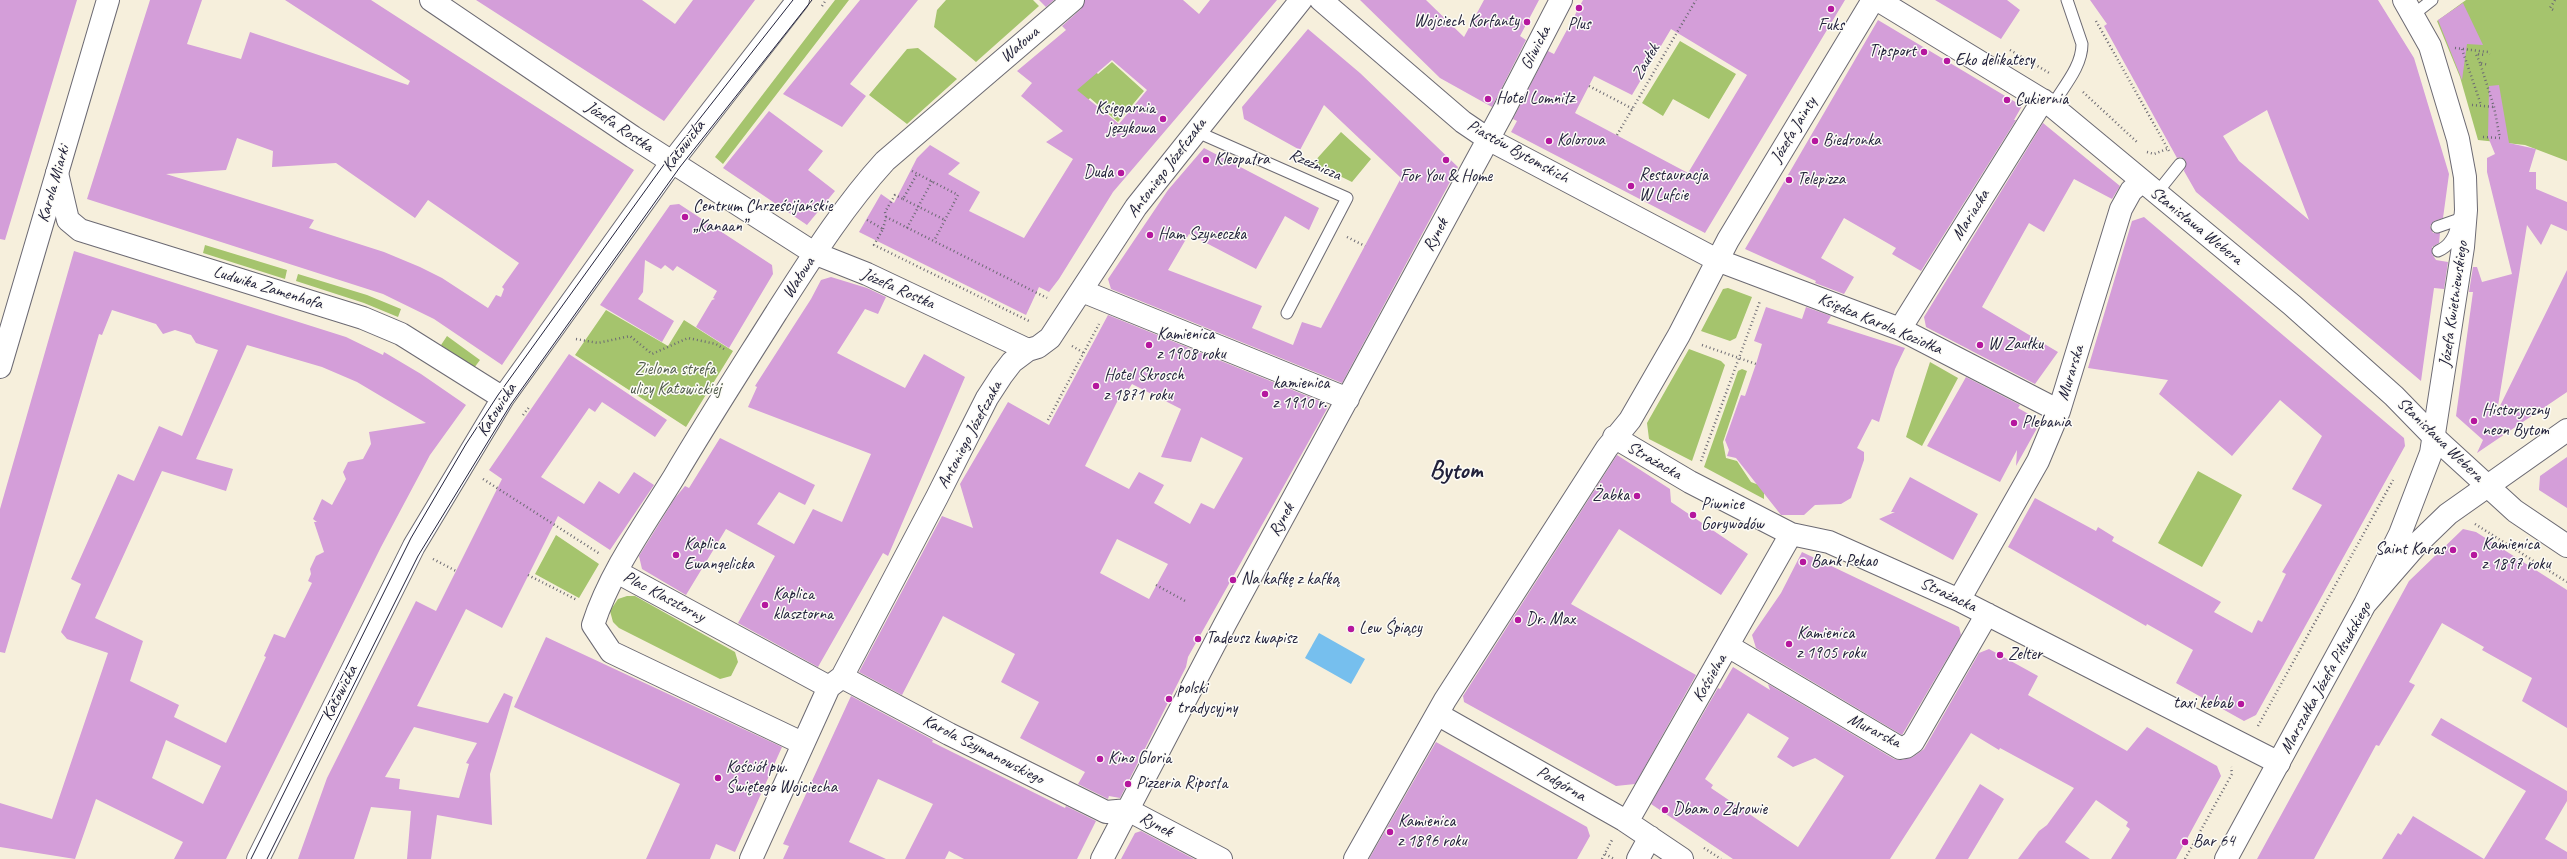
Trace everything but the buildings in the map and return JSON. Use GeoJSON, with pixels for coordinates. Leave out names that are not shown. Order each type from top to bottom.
{"type":"FeatureCollection","features":[{"type":"Feature","properties":{"kind":"street","name":"Karola Miarki"},"geometry":{"type":"LineString","coordinates":[[0,367],[108,0]]}},
{"type":"Feature","properties":{"kind":"street","name":"Józefa Rostka"},"geometry":{"type":"LineString","coordinates":[[431,0],[672,162],[814,254],[874,277],[1028,350]]}},
{"type":"Feature","properties":{"kind":"street","name":"Katowicka"},"geometry":{"type":"LineString","coordinates":[[258,859],[414,546],[503,398],[672,162],[798,0]]}},
{"type":"Feature","properties":{"kind":"street","name":"Wałowa"},"geometry":{"type":"LineString","coordinates":[[617,572],[745,363],[814,254],[859,189],[885,161],[1073,0]]}},
{"type":"Feature","properties":{"kind":"street","name":"Antoniego Józefczaka"},"geometry":{"type":"LineString","coordinates":[[751,859],[802,743],[938,497],[986,398],[1012,362],[1028,350],[1038,347],[1050,338],[1136,207],[1195,131],[1301,0]]}},
{"type":"Feature","properties":{"kind":"street","name":"Piastów Bytomskich"},"geometry":{"type":"LineString","coordinates":[[1321,0],[1463,122],[1488,139],[1716,260]]}},
{"type":"Feature","properties":{"kind":"street","name":"Gliwicka"},"geometry":{"type":"LineString","coordinates":[[1488,139],[1561,0]]}},
{"type":"Feature","properties":{"kind":"street","name":"Józefa Jainty"},"geometry":{"type":"LineString","coordinates":[[1716,260],[1873,0]]}},
{"type":"Feature","properties":{"kind":"street","name":"Stanisława Webera"},"geometry":{"type":"LineString","coordinates":[[1878,0],[2047,103],[2148,188],[2292,305],[2394,396],[2434,437],[2515,511],[2567,546]]}},
{"type":"Feature","properties":{"kind":"street","name":"Józefa Kwietniewskiego"},"geometry":{"type":"LineString","coordinates":[[2365,604],[2400,534],[2419,490],[2434,437],[2462,215],[2464,177],[2458,139],[2430,46],[2408,8]]}},
{"type":"Feature","properties":{"kind":"street","name":"Mariacka"},"geometry":{"type":"LineString","coordinates":[[1900,329],[2047,103]]}},
{"type":"Feature","properties":{"kind":"street","name":"Rynek"},"geometry":{"type":"LineString","coordinates":[[1221,859],[1128,810],[1488,139]]}},
{"type":"Feature","properties":{"kind":"street","name":"Ludwika Zamenhofa"},"geometry":{"type":"LineString","coordinates":[[57,173],[68,220],[80,230],[363,318],[401,334],[503,398]]}},
{"type":"Feature","properties":{"kind":"street","name":"Murarska"},"geometry":{"type":"LineString","coordinates":[[1959,600],[2038,461],[2059,412],[2121,209],[2132,190],[2148,188]]}},
{"type":"Feature","properties":{"kind":"street","name":"Księdza Karola Koziołka"},"geometry":{"type":"LineString","coordinates":[[1716,260],[1768,278],[1900,329],[2059,412]]}},
{"type":"Feature","properties":{"kind":"street"},"geometry":{"type":"LineString","coordinates":[[1355,859],[1437,714],[1614,437],[1630,420],[1679,335],[1716,260]]}},
{"type":"Feature","properties":{"kind":"street"},"geometry":{"type":"LineString","coordinates":[[1082,291],[1348,399]]}},
{"type":"Feature","properties":{"kind":"street","name":"Marszałka Józefa Piłsudskiego"},"geometry":{"type":"LineString","coordinates":[[2226,859],[2365,604],[2419,542],[2448,514],[2567,430]]}},
{"type":"Feature","properties":{"kind":"street","name":"Strażacka"},"geometry":{"type":"LineString","coordinates":[[1614,437],[1690,482],[1791,534],[1830,542],[1959,600],[2278,763]]}},
{"type":"Feature","properties":{"kind":"street","name":"Kościelna"},"geometry":{"type":"LineString","coordinates":[[1627,822],[1791,534]]}},
{"type":"Feature","properties":{"kind":"street","name":"Plac Klasztorny"},"geometry":{"type":"LineString","coordinates":[[802,743],[611,652],[593,625],[598,608],[617,572],[835,682]]}},
{"type":"Feature","properties":{"kind":"street","name":"Murarska"},"geometry":{"type":"LineString","coordinates":[[1728,646],[1900,748],[1906,747],[1913,742],[1987,614]]}},
{"type":"Feature","properties":{"kind":"street","name":"Karola Szymanowskiego"},"geometry":{"type":"LineString","coordinates":[[835,682],[949,734],[1106,812],[1128,810]]}},
{"type":"Feature","properties":{"kind":"street","name":"Podgórna"},"geometry":{"type":"LineString","coordinates":[[1437,714],[1627,822],[1682,859]]}},
{"type":"Feature","properties":{"kind":"street"},"geometry":{"type":"LineString","coordinates":[[1102,859],[1128,810]]}},
{"type":"Feature","properties":{"kind":"street"},"geometry":{"type":"LineString","coordinates":[[1638,859],[1650,837]]}},
{"type":"Feature","properties":{"kind":"lane"},"geometry":{"type":"LineString","coordinates":[[2047,103],[2080,60],[2082,52],[2082,44],[2067,0]]}},
{"type":"Feature","properties":{"kind":"lane"},"geometry":{"type":"LineString","coordinates":[[2408,8],[2432,0]]}},
{"type":"Feature","properties":{"kind":"lane","name":"Rzeźnicza"},"geometry":{"type":"LineString","coordinates":[[1195,131],[1347,198],[1287,313]]}},
{"type":"Feature","properties":{"kind":"lane"},"geometry":{"type":"LineString","coordinates":[[2148,188],[2179,165]]}},
{"type":"Feature","properties":{"kind":"lane"},"geometry":{"type":"LineString","coordinates":[[2437,227],[2462,215]]}},
{"type":"Feature","properties":{"kind":"lane"},"geometry":{"type":"LineString","coordinates":[[2438,251],[2446,248],[2462,215]]}},
{"type":"Feature","properties":{"kind":"path","name":"Zaułek"},"geometry":{"type":"LineString","coordinates":[[1617,135],[1696,0]]}},
{"type":"Feature","properties":{"kind":"path"},"geometry":{"type":"LineString","coordinates":[[2555,0],[2550,8],[2556,11]]}},
{"type":"Feature","properties":{"kind":"path"},"geometry":{"type":"LineString","coordinates":[[2095,20],[2179,165]]}},
{"type":"Feature","properties":{"kind":"path"},"geometry":{"type":"LineString","coordinates":[[2457,55],[2454,48],[2462,48],[2486,55]]}},
{"type":"Feature","properties":{"kind":"path"},"geometry":{"type":"LineString","coordinates":[[2462,48],[2481,105]]}},
{"type":"Feature","properties":{"kind":"path"},"geometry":{"type":"LineString","coordinates":[[2476,52],[2490,54]]}},
{"type":"Feature","properties":{"kind":"path"},"geometry":{"type":"LineString","coordinates":[[2476,52],[2494,107],[2500,138],[2483,137]]}},
{"type":"Feature","properties":{"kind":"path"},"geometry":{"type":"LineString","coordinates":[[2480,63],[2489,65]]}},
{"type":"Feature","properties":{"kind":"path"},"geometry":{"type":"LineString","coordinates":[[1589,86],[1633,109]]}},
{"type":"Feature","properties":{"kind":"path"},"geometry":{"type":"LineString","coordinates":[[2472,105],[2494,107]]}},
{"type":"Feature","properties":{"kind":"path"},"geometry":{"type":"LineString","coordinates":[[911,170],[958,195],[934,241]]}},
{"type":"Feature","properties":{"kind":"path"},"geometry":{"type":"LineString","coordinates":[[903,199],[917,174]]}},
{"type":"Feature","properties":{"kind":"path"},"geometry":{"type":"LineString","coordinates":[[907,228],[932,181]]}},
{"type":"Feature","properties":{"kind":"path"},"geometry":{"type":"LineString","coordinates":[[945,220],[895,195],[885,212],[886,217],[883,228],[874,245],[1032,323]]}},
{"type":"Feature","properties":{"kind":"path"},"geometry":{"type":"LineString","coordinates":[[886,217],[1049,300]]}},
{"type":"Feature","properties":{"kind":"path"},"geometry":{"type":"LineString","coordinates":[[865,220],[883,228]]}},
{"type":"Feature","properties":{"kind":"path"},"geometry":{"type":"LineString","coordinates":[[1690,482],[1698,468],[1768,278]]}},
{"type":"Feature","properties":{"kind":"path"},"geometry":{"type":"LineString","coordinates":[[1048,420],[1111,303]]}},
{"type":"Feature","properties":{"kind":"path"},"geometry":{"type":"LineString","coordinates":[[572,344],[580,333]]}},
{"type":"Feature","properties":{"kind":"path"},"geometry":{"type":"LineString","coordinates":[[1679,335],[1756,364]]}},
{"type":"Feature","properties":{"kind":"path"},"geometry":{"type":"LineString","coordinates":[[576,339],[598,343],[630,336],[652,354],[688,338],[716,344],[745,363]]}},
{"type":"Feature","properties":{"kind":"path"},"geometry":{"type":"LineString","coordinates":[[522,417],[531,404]]}},
{"type":"Feature","properties":{"kind":"path"},"geometry":{"type":"LineString","coordinates":[[484,472],[480,478],[603,556]]}},
{"type":"Feature","properties":{"kind":"path"},"geometry":{"type":"LineString","coordinates":[[2256,728],[2260,725],[2394,477]]}},
{"type":"Feature","properties":{"kind":"path"},"geometry":{"type":"LineString","coordinates":[[2473,524],[2481,526],[2567,582]]}},
{"type":"Feature","properties":{"kind":"path"},"geometry":{"type":"LineString","coordinates":[[429,566],[437,552]]}},
{"type":"Feature","properties":{"kind":"path"},"geometry":{"type":"LineString","coordinates":[[433,559],[456,571]]}},
{"type":"Feature","properties":{"kind":"path"},"geometry":{"type":"LineString","coordinates":[[528,575],[584,604]]}},
{"type":"Feature","properties":{"kind":"path"},"geometry":{"type":"LineString","coordinates":[[1156,585],[1187,602]]}},
{"type":"Feature","properties":{"kind":"path"},"geometry":{"type":"LineString","coordinates":[[2185,859],[2232,774],[2230,764]]}},
{"type":"Feature","properties":{"kind":"path"},"geometry":{"type":"LineString","coordinates":[[1604,854],[1614,859]]}},
{"type":"Feature","properties":{"kind":"green space"},"geometry":{"type":"Polygon","coordinates":[[[835,0],[849,0],[723,164],[715,157],[835,0]]]}},
{"type":"Feature","properties":{"kind":"green space"},"geometry":{"type":"Polygon","coordinates":[[[946,0],[1033,0],[1039,6],[976,62],[934,27],[937,10],[946,0]]]}},
{"type":"Feature","properties":{"kind":"green space"},"geometry":{"type":"Polygon","coordinates":[[[2466,0],[2567,0],[2567,161],[2525,145],[2478,140],[2460,77],[2437,21],[2466,0]]]}},
{"type":"Feature","properties":{"kind":"green space"},"geometry":{"type":"Polygon","coordinates":[[[1680,41],[1736,74],[1709,119],[1673,99],[1663,116],[1642,103],[1680,41]]]}},
{"type":"Feature","properties":{"kind":"green space"},"geometry":{"type":"Polygon","coordinates":[[[918,48],[957,79],[907,124],[869,95],[907,49],[918,48]]]}},
{"type":"Feature","properties":{"kind":"green space"},"geometry":{"type":"Polygon","coordinates":[[[1112,62],[1144,91],[1118,122],[1090,98],[1075,115],[1055,98],[1091,67],[1098,74],[1112,62]]]}},
{"type":"Feature","properties":{"kind":"green space"},"geometry":{"type":"Polygon","coordinates":[[[1341,132],[1371,159],[1352,182],[1313,163],[1341,132]]]}},
{"type":"Feature","properties":{"kind":"green space"},"geometry":{"type":"Polygon","coordinates":[[[205,245],[287,270],[285,279],[203,253],[205,245]]]}},
{"type":"Feature","properties":{"kind":"green space"},"geometry":{"type":"Polygon","coordinates":[[[298,274],[367,295],[401,309],[398,317],[364,303],[296,281],[298,274]]]}},
{"type":"Feature","properties":{"kind":"green space"},"geometry":{"type":"Polygon","coordinates":[[[1728,288],[1752,297],[1736,338],[1730,341],[1701,331],[1723,289],[1728,288]]]}},
{"type":"Feature","properties":{"kind":"green space","name":"Zielona strefa ulicy Katowickiej"},"geometry":{"type":"Polygon","coordinates":[[[606,310],[668,346],[684,320],[733,351],[686,427],[575,355],[606,310]]]}},
{"type":"Feature","properties":{"kind":"green space"},"geometry":{"type":"Polygon","coordinates":[[[447,336],[480,360],[474,368],[441,345],[447,336]]]}},
{"type":"Feature","properties":{"kind":"green space"},"geometry":{"type":"Polygon","coordinates":[[[1689,349],[1721,361],[1725,365],[1692,461],[1649,439],[1647,423],[1689,349]]]}},
{"type":"Feature","properties":{"kind":"green space"},"geometry":{"type":"Polygon","coordinates":[[[1930,362],[1958,378],[1922,446],[1906,437],[1930,362]]]}},
{"type":"Feature","properties":{"kind":"green space"},"geometry":{"type":"Polygon","coordinates":[[[1742,369],[1747,371],[1723,442],[1726,458],[1737,461],[1751,482],[1764,487],[1764,499],[1704,467],[1738,371],[1742,369]]]}},
{"type":"Feature","properties":{"kind":"green space"},"geometry":{"type":"Polygon","coordinates":[[[2198,471],[2242,495],[2202,567],[2158,543],[2198,471]]]}},
{"type":"Feature","properties":{"kind":"green space"},"geometry":{"type":"Polygon","coordinates":[[[556,535],[599,564],[579,598],[535,574],[556,535]]]}},
{"type":"Feature","properties":{"kind":"green space"},"geometry":{"type":"Polygon","coordinates":[[[627,596],[635,596],[735,652],[738,662],[731,676],[720,679],[619,628],[613,622],[610,611],[618,599],[627,596]]]}},
{"type":"Feature","properties":{"kind":"water"},"geometry":{"type":"Polygon","coordinates":[[[1319,633],[1365,659],[1351,684],[1305,658],[1319,633]]]}},
{"type":"Feature","properties":{"kind":"tram line"},"geometry":{"type":"LineString","coordinates":[[251,859],[411,538],[466,444],[498,395],[668,159],[793,0]]}},
{"type":"Feature","properties":{"kind":"tram line"},"geometry":{"type":"LineString","coordinates":[[267,859],[418,556],[511,404],[680,167],[812,0]]}},
{"type":"Feature","properties":{"kind":"place","name":"Plus"},"geometry":{"type":"Point","coordinates":[1579,8]}},
{"type":"Feature","properties":{"kind":"place","name":"Fuks"},"geometry":{"type":"Point","coordinates":[1831,9]}},
{"type":"Feature","properties":{"kind":"place","name":"Wojciech Korfanty"},"geometry":{"type":"Point","coordinates":[1527,22]}},
{"type":"Feature","properties":{"kind":"place","name":"Tipsport"},"geometry":{"type":"Point","coordinates":[1924,52]}},
{"type":"Feature","properties":{"kind":"place","name":"Eko delikatesy"},"geometry":{"type":"Point","coordinates":[1947,61]}},
{"type":"Feature","properties":{"kind":"place","name":"Hotel Lomnitz"},"geometry":{"type":"Point","coordinates":[1488,99]}},
{"type":"Feature","properties":{"kind":"place","name":"Cukiernia"},"geometry":{"type":"Point","coordinates":[2007,100]}},
{"type":"Feature","properties":{"kind":"place","name":"Księgarnia językowa"},"geometry":{"type":"Point","coordinates":[1163,119]}},
{"type":"Feature","properties":{"kind":"place","name":"Kolorova"},"geometry":{"type":"Point","coordinates":[1549,141]}},
{"type":"Feature","properties":{"kind":"place","name":"Biedronka"},"geometry":{"type":"Point","coordinates":[1815,141]}},
{"type":"Feature","properties":{"kind":"place","name":"Kleopatra"},"geometry":{"type":"Point","coordinates":[1206,160]}},
{"type":"Feature","properties":{"kind":"place","name":"For You & Home"},"geometry":{"type":"Point","coordinates":[1446,160]}},
{"type":"Feature","properties":{"kind":"place","name":"Duda"},"geometry":{"type":"Point","coordinates":[1121,173]}},
{"type":"Feature","properties":{"kind":"place","name":"Telepizza"},"geometry":{"type":"Point","coordinates":[1789,180]}},
{"type":"Feature","properties":{"kind":"place","name":"Restauracja W Lufcie"},"geometry":{"type":"Point","coordinates":[1631,186]}},
{"type":"Feature","properties":{"kind":"place","name":"Centrum Chrześcijańskie „Kanaan”"},"geometry":{"type":"Point","coordinates":[685,217]}},
{"type":"Feature","properties":{"kind":"place","name":"Ham Szyneczka"},"geometry":{"type":"Point","coordinates":[1150,235]}},
{"type":"Feature","properties":{"kind":"place","name":"Kamienica z 1908 roku"},"geometry":{"type":"Point","coordinates":[1149,345]}},
{"type":"Feature","properties":{"kind":"place","name":"W Zaułku"},"geometry":{"type":"Point","coordinates":[1980,345]}},
{"type":"Feature","properties":{"kind":"place","name":"Hotel Skrosch z 1871 roku"},"geometry":{"type":"Point","coordinates":[1096,386]}},
{"type":"Feature","properties":{"kind":"place","name":"kamienica z 1910 r."},"geometry":{"type":"Point","coordinates":[1265,394]}},
{"type":"Feature","properties":{"kind":"place","name":"Historyczny neon Bytom"},"geometry":{"type":"Point","coordinates":[2474,421]}},
{"type":"Feature","properties":{"kind":"place","name":"Plebania"},"geometry":{"type":"Point","coordinates":[2014,423]}},
{"type":"Feature","properties":{"kind":"place","name":"Żabka"},"geometry":{"type":"Point","coordinates":[1637,496]}},
{"type":"Feature","properties":{"kind":"place","name":"Piwnice Gorywodów"},"geometry":{"type":"Point","coordinates":[1693,515]}},
{"type":"Feature","properties":{"kind":"place","name":"Saint Karas"},"geometry":{"type":"Point","coordinates":[2453,550]}},
{"type":"Feature","properties":{"kind":"place","name":"Kaplica Ewangelicka"},"geometry":{"type":"Point","coordinates":[676,555]}},
{"type":"Feature","properties":{"kind":"place","name":"Kamienica z 1897 roku"},"geometry":{"type":"Point","coordinates":[2474,555]}},
{"type":"Feature","properties":{"kind":"place","name":"Bank Pekao"},"geometry":{"type":"Point","coordinates":[1803,562]}},
{"type":"Feature","properties":{"kind":"place","name":"Na kafkę z kafką"},"geometry":{"type":"Point","coordinates":[1233,580]}},
{"type":"Feature","properties":{"kind":"place","name":"Kaplica klasztorna"},"geometry":{"type":"Point","coordinates":[765,605]}},
{"type":"Feature","properties":{"kind":"place","name":"Dr. Max"},"geometry":{"type":"Point","coordinates":[1518,620]}},
{"type":"Feature","properties":{"kind":"place","name":"Lew Śpiący"},"geometry":{"type":"Point","coordinates":[1351,629]}},
{"type":"Feature","properties":{"kind":"place","name":"Tadeusz kwapisz"},"geometry":{"type":"Point","coordinates":[1198,639]}},
{"type":"Feature","properties":{"kind":"place","name":"Kamienica z 1905 roku"},"geometry":{"type":"Point","coordinates":[1789,644]}},
{"type":"Feature","properties":{"kind":"place","name":"Zelter"},"geometry":{"type":"Point","coordinates":[2000,655]}},
{"type":"Feature","properties":{"kind":"place","name":"polski tradycyjny"},"geometry":{"type":"Point","coordinates":[1169,699]}},
{"type":"Feature","properties":{"kind":"place","name":"taxi kebab"},"geometry":{"type":"Point","coordinates":[2241,704]}},
{"type":"Feature","properties":{"kind":"place","name":"Kino Gloria"},"geometry":{"type":"Point","coordinates":[1100,759]}},
{"type":"Feature","properties":{"kind":"place","name":"Kościół pw. Świętego Wojciecha"},"geometry":{"type":"Point","coordinates":[718,778]}},
{"type":"Feature","properties":{"kind":"place","name":"Pizzeria Riposta"},"geometry":{"type":"Point","coordinates":[1128,784]}},
{"type":"Feature","properties":{"kind":"place","name":"Dbam o Zdrowie"},"geometry":{"type":"Point","coordinates":[1665,810]}},
{"type":"Feature","properties":{"kind":"place","name":"Kamienica z 1896 roku"},"geometry":{"type":"Point","coordinates":[1390,832]}},
{"type":"Feature","properties":{"kind":"place","name":"Bar 64"},"geometry":{"type":"Point","coordinates":[2185,842]}},
{"type":"Feature","properties":{"kind":"district","name":"Bytom"},"geometry":{"type":"Point","coordinates":[1456,471]}}]}
